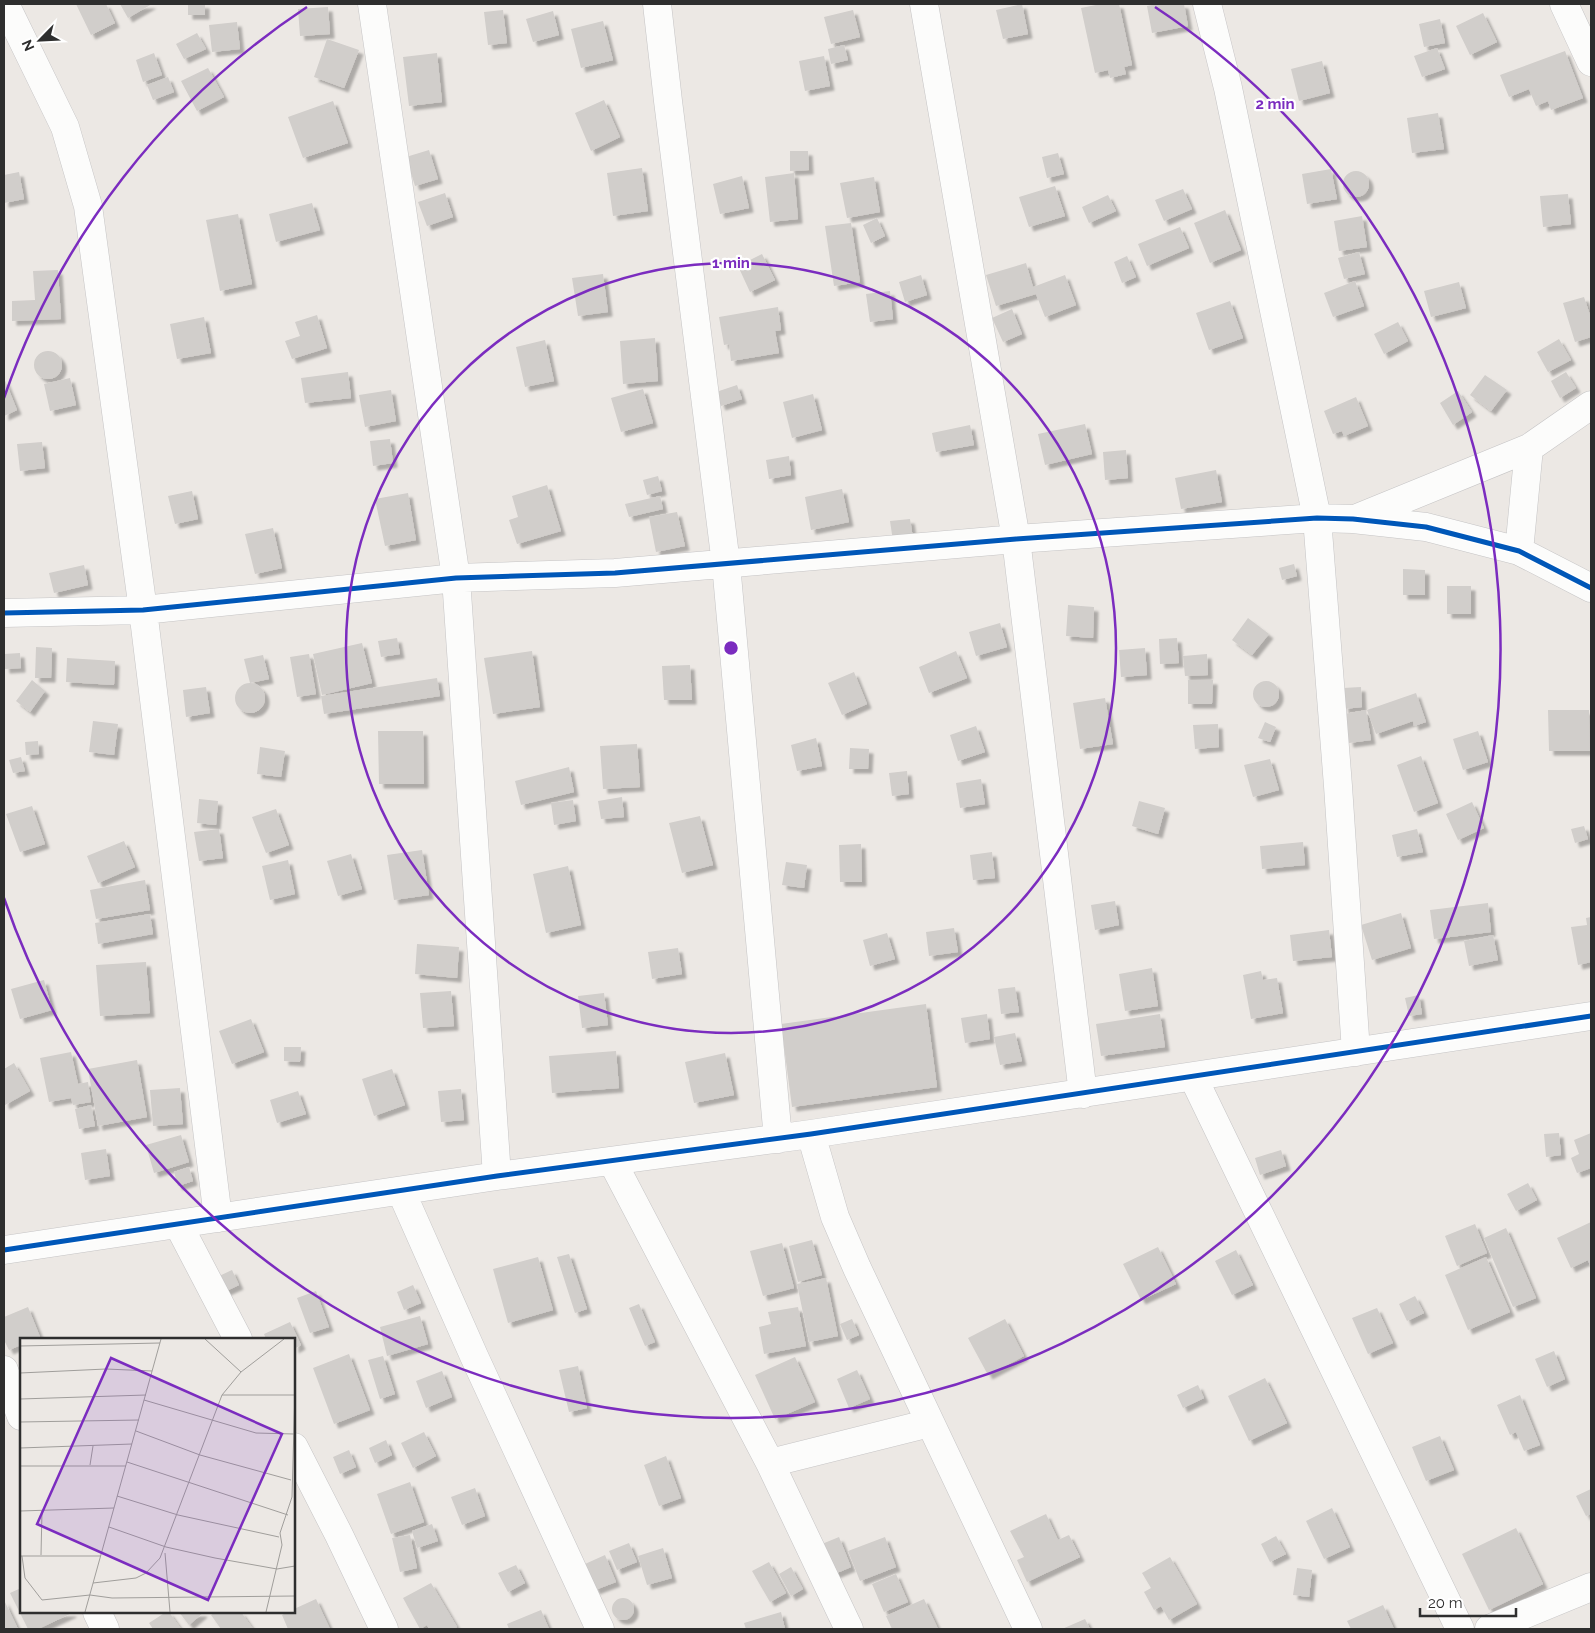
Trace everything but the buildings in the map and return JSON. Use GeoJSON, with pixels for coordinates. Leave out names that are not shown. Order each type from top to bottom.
{"type":"FeatureCollection","features":[{"type":"Feature","properties":{"kind":"street"},"geometry":{"type":"LineString","coordinates":[[6,4],[65,127],[88,206],[143,610],[218,1218]]}},
{"type":"Feature","properties":{"kind":"street"},"geometry":{"type":"LineString","coordinates":[[372,4],[456,578],[497,1176]]}},
{"type":"Feature","properties":{"kind":"street"},"geometry":{"type":"LineString","coordinates":[[657,4],[726,564],[778,1139]]}},
{"type":"Feature","properties":{"kind":"street"},"geometry":{"type":"LineString","coordinates":[[924,4],[1016,539],[1084,1094]]}},
{"type":"Feature","properties":{"kind":"street"},"geometry":{"type":"LineString","coordinates":[[1207,4],[1228,88],[1317,518],[1339,796],[1356,1052]]}},
{"type":"Feature","properties":{"kind":"street"},"geometry":{"type":"LineString","coordinates":[[1564,4],[1591,62]]}},
{"type":"Feature","properties":{"kind":"street"},"geometry":{"type":"LineString","coordinates":[[1353,519],[1529,448],[1591,405]]}},
{"type":"Feature","properties":{"kind":"street"},"geometry":{"type":"LineString","coordinates":[[1519,551],[1529,448]]}},
{"type":"Feature","properties":{"kind":"street"},"geometry":{"type":"LineString","coordinates":[[4,613],[143,610],[456,578],[615,573],[1016,539],[1317,518],[1353,519],[1426,527],[1519,551],[1591,588]]}},
{"type":"Feature","properties":{"kind":"street"},"geometry":{"type":"LineString","coordinates":[[4,1250],[497,1176],[778,1139],[1084,1094],[1591,1016]]}},
{"type":"Feature","properties":{"kind":"street"},"geometry":{"type":"LineString","coordinates":[[1193,1077],[1460,1629]]}},
{"type":"Feature","properties":{"kind":"street"},"geometry":{"type":"LineString","coordinates":[[811,1134],[835,1217],[857,1268],[1028,1629]]}},
{"type":"Feature","properties":{"kind":"street"},"geometry":{"type":"LineString","coordinates":[[612,1161],[770,1463],[849,1629]]}},
{"type":"Feature","properties":{"kind":"street"},"geometry":{"type":"LineString","coordinates":[[401,1190],[474,1356],[600,1629]]}},
{"type":"Feature","properties":{"kind":"street"},"geometry":{"type":"LineString","coordinates":[[178,1224],[237,1338]]}},
{"type":"Feature","properties":{"kind":"street"},"geometry":{"type":"LineString","coordinates":[[4,1370],[20,1413]]}},
{"type":"Feature","properties":{"kind":"street"},"geometry":{"type":"LineString","coordinates":[[770,1463],[930,1423]]}},
{"type":"Feature","properties":{"kind":"street"},"geometry":{"type":"LineString","coordinates":[[295,1449],[384,1629]]}},
{"type":"Feature","properties":{"kind":"street"},"geometry":{"type":"LineString","coordinates":[[1489,1629],[1591,1586]]}},
{"type":"Feature","properties":{"kind":"street"},"geometry":{"type":"LineString","coordinates":[[98,1613],[105,1629]]}},
{"type":"Feature","properties":{"kind":"cycle path"},"geometry":{"type":"LineString","coordinates":[[4,613],[143,610],[456,578],[615,573],[1016,539],[1317,518],[1353,519],[1426,527],[1519,551],[1591,588]]}},
{"type":"Feature","properties":{"kind":"cycle path"},"geometry":{"type":"LineString","coordinates":[[4,1250],[497,1176],[811,1134],[1591,1016]]}}]}
